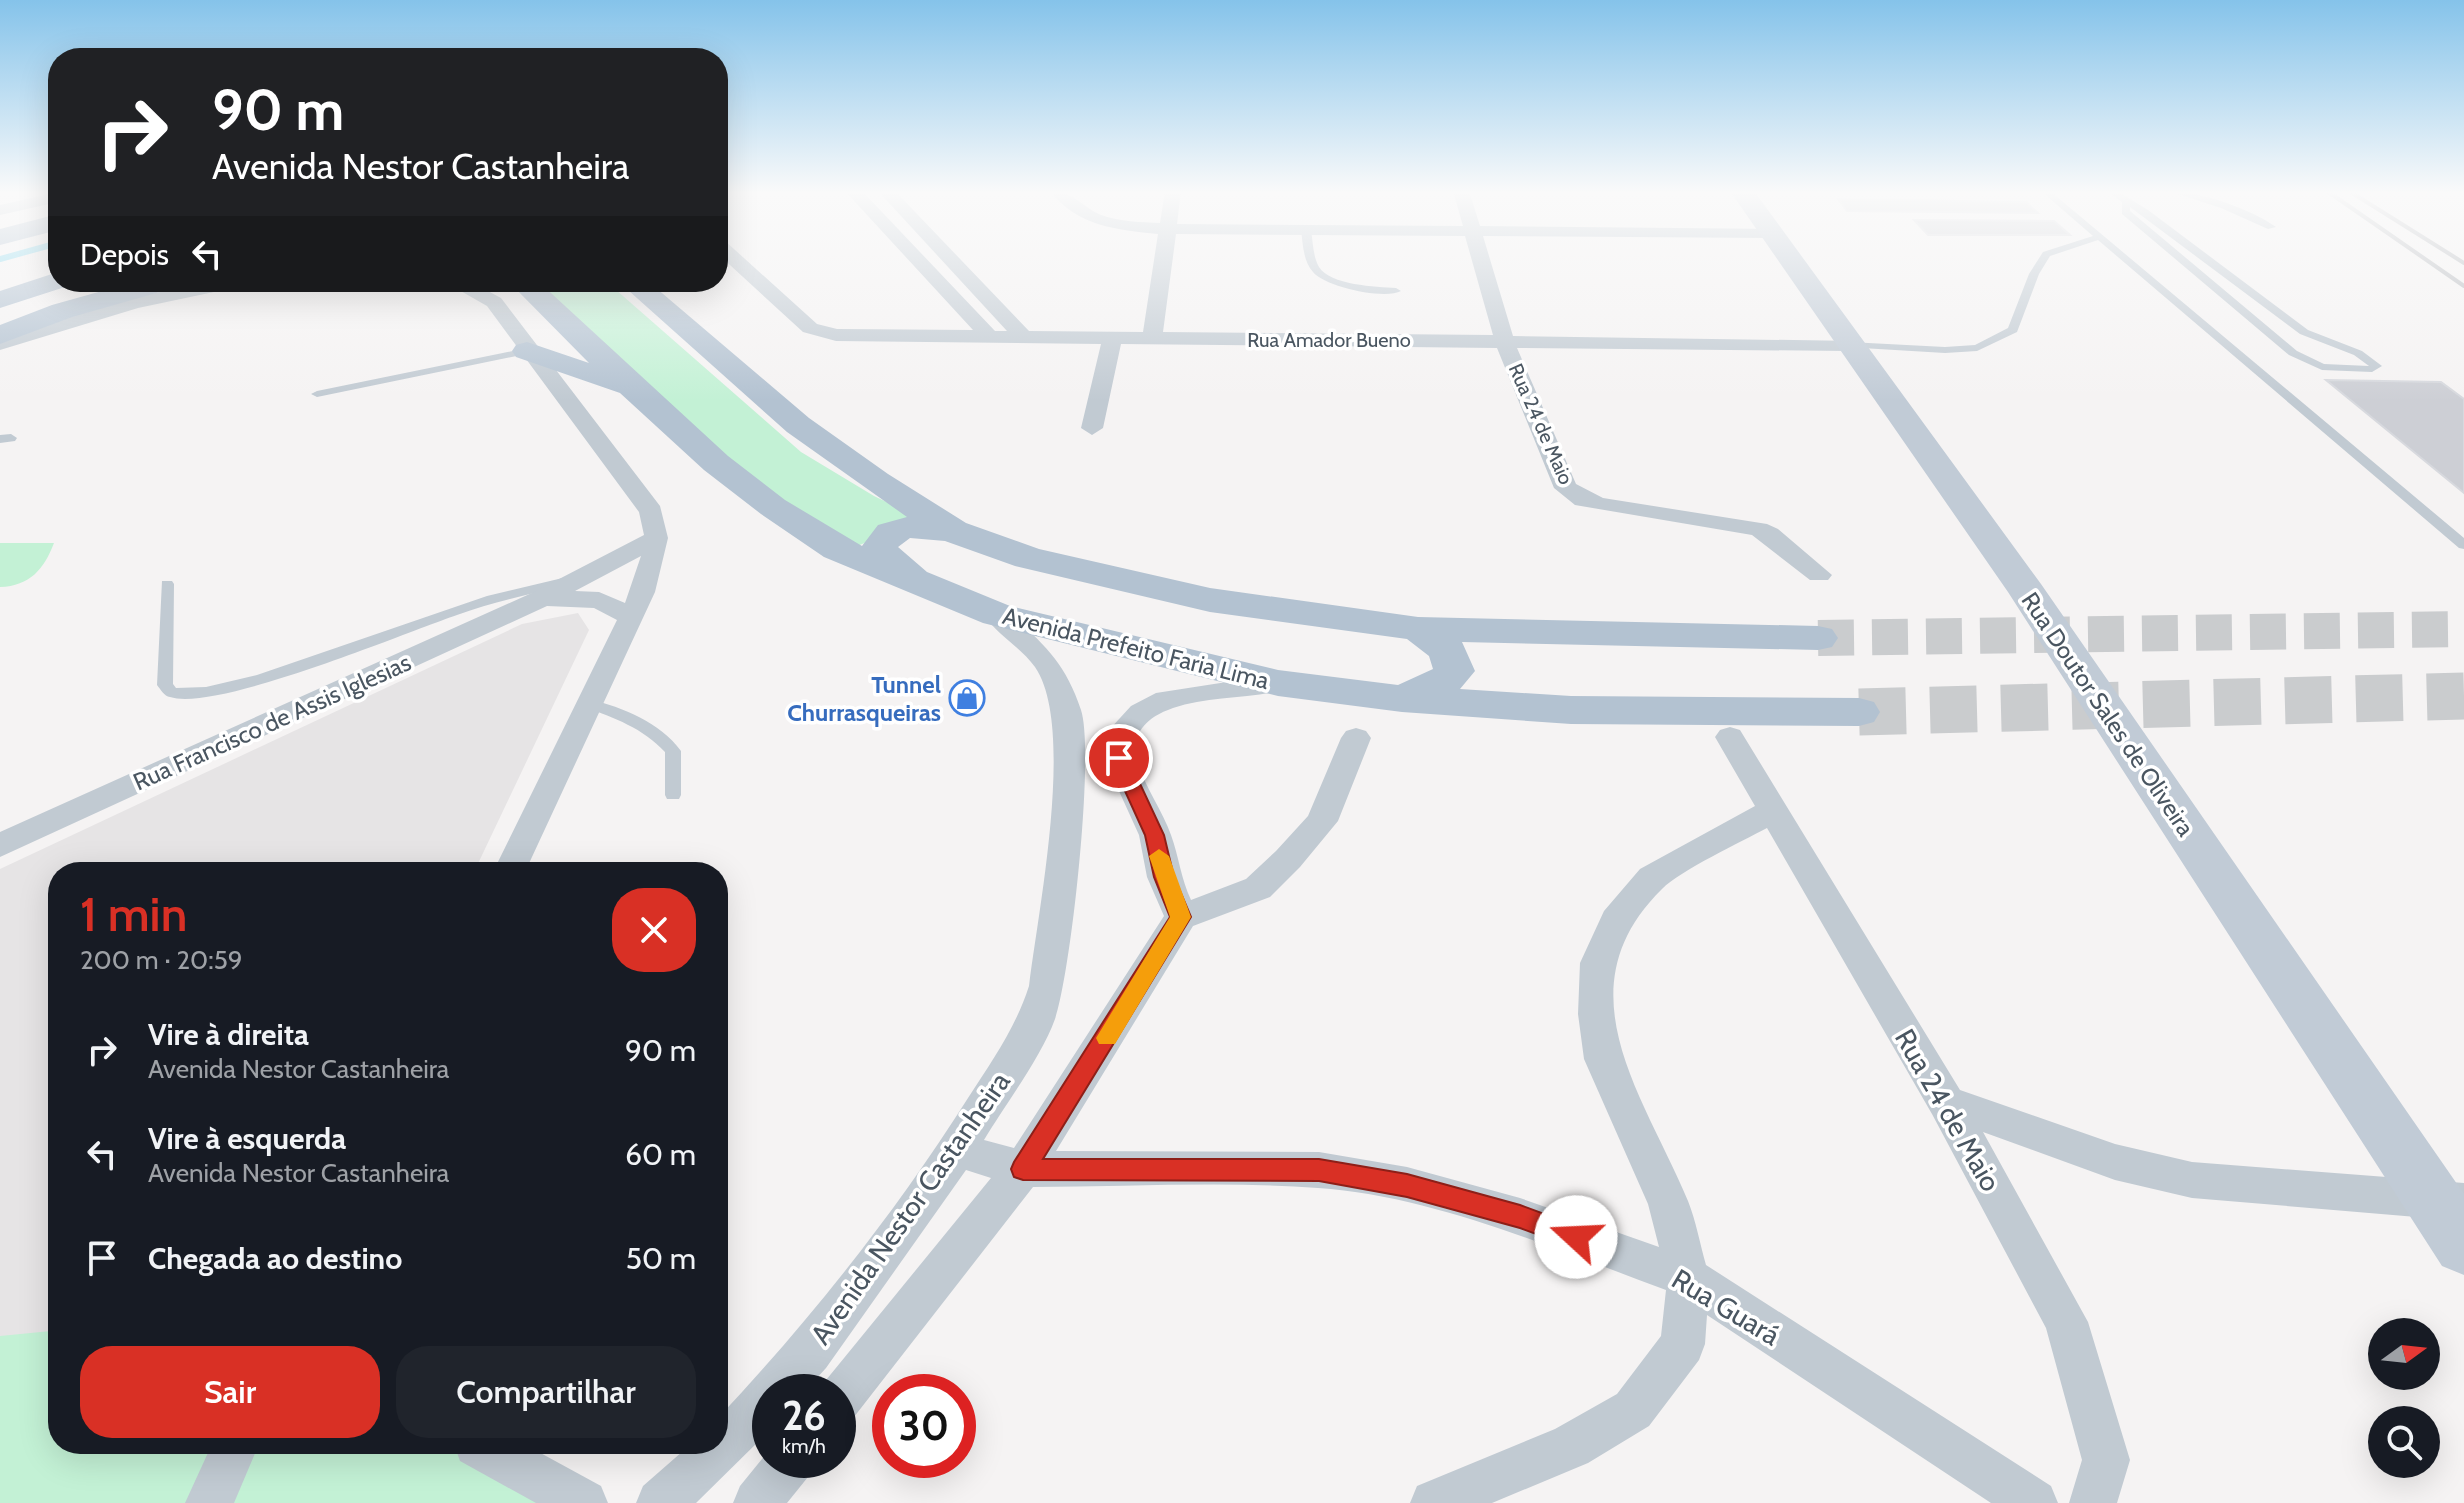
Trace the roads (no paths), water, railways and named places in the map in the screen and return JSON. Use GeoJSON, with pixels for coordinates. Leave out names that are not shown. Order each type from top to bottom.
{"type":"FeatureCollection","features":[{"type":"Feature","properties":{"kind":"main road","name":"Rua Doutor Sales de Oliveira"},"geometry":{"type":"LineString","coordinates":[[1791,261],[2027,592],[2454,1217]]}},
{"type":"Feature","properties":{"kind":"main road"},"geometry":{"type":"LineString","coordinates":[[6,273],[48,262]]}},
{"type":"Feature","properties":{"kind":"main road"},"geometry":{"type":"LineString","coordinates":[[0,300],[48,283]]}},
{"type":"Feature","properties":{"kind":"main road"},"geometry":{"type":"LineString","coordinates":[[0,307],[85,292]]}},
{"type":"Feature","properties":{"kind":"main road"},"geometry":{"type":"LineString","coordinates":[[0,335],[62,311],[129,292]]}},
{"type":"Feature","properties":{"kind":"main road","name":"Avenida Prefeito Faria Lima"},"geometry":{"type":"LineString","coordinates":[[533,292],[633,389],[716,463],[773,507],[837,549],[997,615],[1278,683],[1402,699],[1571,710],[1859,712]]}},
{"type":"Feature","properties":{"kind":"main road"},"geometry":{"type":"LineString","coordinates":[[645,292],[798,425],[953,531]]}},
{"type":"Feature","properties":{"kind":"main road"},"geometry":{"type":"LineString","coordinates":[[527,351],[633,389]]}},
{"type":"Feature","properties":{"kind":"main road"},"geometry":{"type":"LineString","coordinates":[[915,582],[879,549],[882,540],[893,532],[920,526],[953,531],[1028,558],[1210,600],[1418,629],[1818,638]]}},
{"type":"Feature","properties":{"kind":"main road"},"geometry":{"type":"LineString","coordinates":[[1402,699],[1443,682],[1454,671],[1447,650],[1418,629]]}},
{"type":"Feature","properties":{"kind":"street","name":"Rua Amador Bueno"},"geometry":{"type":"LineString","coordinates":[[737,261],[810,328],[856,336],[985,332],[1024,337],[1152,339],[1849,345]]}},
{"type":"Feature","properties":{"kind":"street"},"geometry":{"type":"LineString","coordinates":[[919,261],[985,332],[1008,320]]}},
{"type":"Feature","properties":{"kind":"street"},"geometry":{"type":"LineString","coordinates":[[952,261],[1024,337]]}},
{"type":"Feature","properties":{"kind":"street"},"geometry":{"type":"LineString","coordinates":[[1152,339],[1161,261]]}},
{"type":"Feature","properties":{"kind":"street","name":"Rua 24 de Maio"},"geometry":{"type":"LineString","coordinates":[[1480,261],[1505,342],[1547,448],[1566,488],[1573,495],[1600,505],[1758,529],[1769,534],[1819,575]]}},
{"type":"Feature","properties":{"kind":"street"},"geometry":{"type":"LineString","coordinates":[[0,344],[134,303],[186,292]]}},
{"type":"Feature","properties":{"kind":"street"},"geometry":{"type":"LineString","coordinates":[[480,292],[494,302],[527,351],[577,410],[651,511],[659,527],[645,584],[632,617],[514,862]]}},
{"type":"Feature","properties":{"kind":"street"},"geometry":{"type":"LineString","coordinates":[[1092,428],[1112,338]]}},
{"type":"Feature","properties":{"kind":"street","name":"Rua Francisco de Assis Iglesias"},"geometry":{"type":"LineString","coordinates":[[0,845],[543,598],[656,538]]}},
{"type":"Feature","properties":{"kind":"street"},"geometry":{"type":"LineString","coordinates":[[588,574],[645,584]]}},
{"type":"Feature","properties":{"kind":"street"},"geometry":{"type":"LineString","coordinates":[[543,598],[599,600],[632,617]]}},
{"type":"Feature","properties":{"kind":"street","name":"Avenida Nestor Castanheira"},"geometry":{"type":"LineString","coordinates":[[790,1374],[810,1352],[957,1150],[1036,1022],[1047,986],[1071,764],[1068,713],[1048,664],[997,615]]}},
{"type":"Feature","properties":{"kind":"street"},"geometry":{"type":"LineString","coordinates":[[1181,917],[1164,877],[1155,835],[1119,758],[1124,730],[1141,713],[1166,700],[1278,683]]}},
{"type":"Feature","properties":{"kind":"street","name":"Rua 24 de Maio"},"geometry":{"type":"LineString","coordinates":[[1730,737],[1946,1102],[2066,1322],[2106,1460],[2093,1503]]}},
{"type":"Feature","properties":{"kind":"street"},"geometry":{"type":"LineString","coordinates":[[856,1378],[1023,1169],[1181,917],[1258,888],[1288,859],[1322,821],[1356,738]]}},
{"type":"Feature","properties":{"kind":"street"},"geometry":{"type":"LineString","coordinates":[[1434,1503],[1571,1446],[1633,1410],[1683,1344],[1688,1278],[1669,1204],[1603,1059],[1596,1014],[1598,963],[1616,920],[1652,878],[1772,811]]}},
{"type":"Feature","properties":{"kind":"street"},"geometry":{"type":"LineString","coordinates":[[1946,1102],[2115,1162],[2192,1180],[2454,1217]]}},
{"type":"Feature","properties":{"kind":"street","name":"Rua Guará"},"geometry":{"type":"LineString","coordinates":[[957,1150],[1023,1169],[1319,1170],[1407,1185],[1520,1217],[1688,1278],[2034,1503]]}},
{"type":"Feature","properties":{"kind":"street","name":"Avenida Nestor Castanheira"},"geometry":{"type":"LineString","coordinates":[[728,1442],[752,1416]]}},
{"type":"Feature","properties":{"kind":"street"},"geometry":{"type":"LineString","coordinates":[[209,1503],[231,1454]]}},
{"type":"Feature","properties":{"kind":"street"},"geometry":{"type":"LineString","coordinates":[[495,1454],[584,1503]]}},
{"type":"Feature","properties":{"kind":"street","name":"Avenida Nestor Castanheira"},"geometry":{"type":"LineString","coordinates":[[660,1503],[715,1454]]}},
{"type":"Feature","properties":{"kind":"street"},"geometry":{"type":"LineString","coordinates":[[757,1503],[777,1478]]}},
{"type":"Feature","properties":{"kind":"lane"},"geometry":{"type":"LineString","coordinates":[[1312,261],[1314,269],[1323,276],[1364,289],[1396,291]]}},
{"type":"Feature","properties":{"kind":"lane"},"geometry":{"type":"LineString","coordinates":[[1849,345],[1945,350],[1977,348],[2013,330],[2042,261]]}},
{"type":"Feature","properties":{"kind":"lane"},"geometry":{"type":"LineString","coordinates":[[2128,261],[2464,545]]}},
{"type":"Feature","properties":{"kind":"lane"},"geometry":{"type":"LineString","coordinates":[[2184,261],[2293,353],[2322,367],[2372,369],[2377,366],[2358,353],[2304,332],[2210,261]]}},
{"type":"Feature","properties":{"kind":"lane"},"geometry":{"type":"LineString","coordinates":[[317,394],[527,351]]}},
{"type":"Feature","properties":{"kind":"lane"},"geometry":{"type":"LineString","coordinates":[[167,584],[165,685],[172,693],[194,696],[303,667],[521,589],[588,574]]}},
{"type":"Feature","properties":{"kind":"lane"},"geometry":{"type":"LineString","coordinates":[[590,704],[620,714],[661,736],[673,751],[673,795]]}},
{"type":"Feature","properties":{"kind":"tunnel"},"geometry":{"type":"LineString","coordinates":[[1818,638],[2464,629]]}},
{"type":"Feature","properties":{"kind":"tunnel"},"geometry":{"type":"LineString","coordinates":[[1859,712],[2464,696]]}},
{"type":"Feature","properties":{"kind":"railway"},"geometry":{"type":"LineString","coordinates":[[2428,261],[2464,286]]}},
{"type":"Feature","properties":{"kind":"place","name":"Tunnel Churrasqueiras"},"geometry":{"type":"Point","coordinates":[967,698]}}]}
